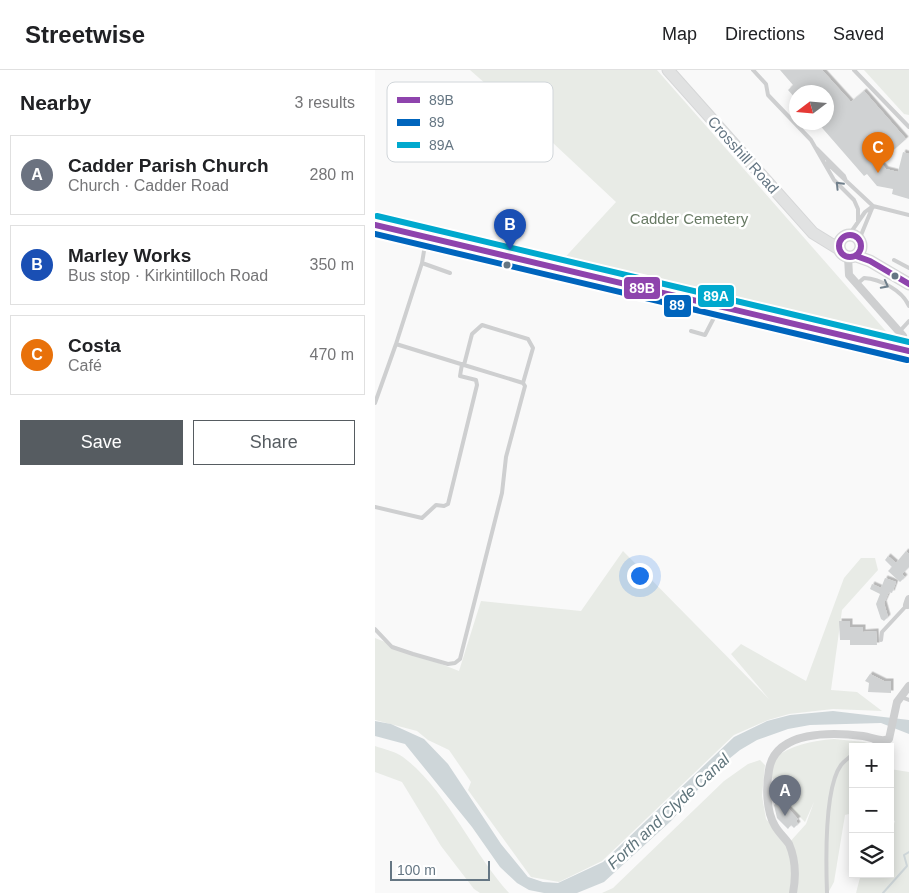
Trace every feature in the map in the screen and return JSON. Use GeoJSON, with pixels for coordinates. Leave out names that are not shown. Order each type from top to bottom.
{"type":"FeatureCollection","features":[{"type":"Feature","properties":{"kind":"main road","name":"Crosshill Road"},"geometry":{"type":"LineString","coordinates":[[668,70],[813,233],[851,246],[909,284]]}},
{"type":"Feature","properties":{"kind":"main road"},"geometry":{"type":"LineString","coordinates":[[375,225],[909,350]]}},
{"type":"Feature","properties":{"kind":"street"},"geometry":{"type":"LineString","coordinates":[[851,246],[849,275],[901,334]]}},
{"type":"Feature","properties":{"kind":"street"},"geometry":{"type":"LineString","coordinates":[[793,893],[795,880],[794,860],[788,844],[775,826],[769,809],[769,769],[778,748],[806,737],[832,734],[865,736],[879,741],[889,739],[893,713],[909,686]]}},
{"type":"Feature","properties":{"kind":"lane"},"geometry":{"type":"LineString","coordinates":[[753,70],[765,84],[768,95],[844,176],[847,183]]}},
{"type":"Feature","properties":{"kind":"lane"},"geometry":{"type":"LineString","coordinates":[[854,70],[909,128]]}},
{"type":"Feature","properties":{"kind":"lane"},"geometry":{"type":"LineString","coordinates":[[815,147],[834,180],[854,200],[858,209],[858,222],[851,246]]}},
{"type":"Feature","properties":{"kind":"lane"},"geometry":{"type":"LineString","coordinates":[[824,161],[873,206],[909,215]]}},
{"type":"Feature","properties":{"kind":"lane"},"geometry":{"type":"LineString","coordinates":[[858,222],[865,212],[873,206]]}},
{"type":"Feature","properties":{"kind":"lane"},"geometry":{"type":"LineString","coordinates":[[851,246],[873,206]]}},
{"type":"Feature","properties":{"kind":"lane"},"geometry":{"type":"LineString","coordinates":[[375,403],[422,263],[427,237]]}},
{"type":"Feature","properties":{"kind":"lane"},"geometry":{"type":"LineString","coordinates":[[894,260],[909,268]]}},
{"type":"Feature","properties":{"kind":"lane"},"geometry":{"type":"LineString","coordinates":[[422,263],[450,273]]}},
{"type":"Feature","properties":{"kind":"lane"},"geometry":{"type":"LineString","coordinates":[[857,284],[863,278],[873,279],[892,288],[906,298],[909,304]]}},
{"type":"Feature","properties":{"kind":"lane"},"geometry":{"type":"LineString","coordinates":[[691,331],[705,335],[720,306]]}},
{"type":"Feature","properties":{"kind":"lane"},"geometry":{"type":"LineString","coordinates":[[901,334],[909,322]]}},
{"type":"Feature","properties":{"kind":"lane"},"geometry":{"type":"LineString","coordinates":[[375,507],[422,518],[436,505],[444,506],[448,504],[477,384],[476,380],[460,376],[472,334],[482,325],[521,336],[531,342],[533,348],[523,383],[525,386],[507,457],[502,493],[460,659],[455,663],[448,664],[392,647],[375,629]]}},
{"type":"Feature","properties":{"kind":"lane"},"geometry":{"type":"LineString","coordinates":[[396,344],[523,383]]}},
{"type":"Feature","properties":{"kind":"lane"},"geometry":{"type":"LineString","coordinates":[[881,640],[882,632],[908,602]]}},
{"type":"Feature","properties":{"kind":"lane"},"geometry":{"type":"LineString","coordinates":[[901,697],[909,700]]}},
{"type":"Feature","properties":{"kind":"lane"},"geometry":{"type":"LineString","coordinates":[[827,893],[826,843],[834,783],[841,766],[849,758]]}},
{"type":"Feature","properties":{"kind":"green space","name":"Cadder Cemetery"},"geometry":{"type":"Polygon","coordinates":[[[470,70],[657,70],[899,346],[558,265],[616,202],[553,143],[553,82],[484,82],[470,70]]]}},
{"type":"Feature","properties":{"kind":"green space"},"geometry":{"type":"Polygon","coordinates":[[[864,70],[909,70],[909,115],[904,114],[864,70]]]}},
{"type":"Feature","properties":{"kind":"green space"},"geometry":{"type":"Polygon","coordinates":[[[623,551],[769,699],[731,654],[741,644],[806,681],[844,578],[861,558],[875,558],[878,570],[842,610],[831,690],[857,692],[882,711],[833,709],[789,714],[768,720],[734,735],[602,861],[559,882],[531,877],[468,790],[471,782],[449,750],[428,740],[417,731],[375,720],[375,638],[459,671],[481,601],[581,611],[623,551]]]}},
{"type":"Feature","properties":{"kind":"green space"},"geometry":{"type":"Polygon","coordinates":[[[834,739],[868,743],[849,743],[849,814],[845,815],[834,882],[828,893],[602,893],[613,888],[724,781],[748,764],[760,760],[765,765],[762,796],[766,819],[788,844],[806,824],[814,802],[805,822],[781,798],[774,797],[773,790],[785,785],[770,777],[773,759],[787,750],[817,741],[834,739]]]}},
{"type":"Feature","properties":{"kind":"green space"},"geometry":{"type":"Polygon","coordinates":[[[375,746],[403,757],[433,786],[483,860],[509,893],[480,893],[474,889],[441,846],[402,782],[375,772],[375,746]]]}},
{"type":"Feature","properties":{"kind":"green space"},"geometry":{"type":"Polygon","coordinates":[[[894,770],[909,772],[909,893],[856,893],[860,878],[894,878],[894,770]]]}},
{"type":"Feature","properties":{"kind":"water","name":"Forth and Clyde Canal"},"geometry":{"type":"Polygon","coordinates":[[[833,711],[909,720],[909,734],[881,723],[810,725],[788,729],[757,740],[740,750],[714,771],[671,821],[604,882],[577,893],[544,893],[529,890],[517,883],[500,867],[472,827],[405,744],[375,736],[375,721],[391,724],[424,739],[448,764],[501,844],[528,877],[543,882],[558,883],[603,862],[734,737],[767,721],[790,715],[833,711]]]}},
{"type":"Feature","properties":{"kind":"building"},"geometry":{"type":"Polygon","coordinates":[[[780,70],[822,70],[851,102],[864,91],[906,139],[880,162],[886,169],[898,172],[903,152],[909,154],[909,199],[892,194],[893,189],[877,186],[867,174],[864,176],[824,130],[834,130],[834,85],[793,85],[780,70]]]}},
{"type":"Feature","properties":{"kind":"building"},"geometry":{"type":"Polygon","coordinates":[[[906,551],[909,554],[909,567],[902,574],[905,577],[900,582],[888,571],[892,567],[885,560],[888,556],[896,563],[906,551]]]}},
{"type":"Feature","properties":{"kind":"building"},"geometry":{"type":"Polygon","coordinates":[[[885,578],[896,582],[892,593],[889,592],[884,603],[888,617],[884,621],[881,619],[876,604],[880,594],[870,589],[872,584],[881,588],[885,578]]]}},
{"type":"Feature","properties":{"kind":"building"},"geometry":{"type":"Polygon","coordinates":[[[839,621],[850,621],[850,627],[863,627],[863,632],[876,631],[877,645],[850,645],[850,640],[840,640],[839,621]]]}},
{"type":"Feature","properties":{"kind":"building"},"geometry":{"type":"Polygon","coordinates":[[[870,674],[884,681],[891,681],[891,693],[868,692],[869,683],[865,681],[870,674]]]}},
{"type":"Feature","properties":{"kind":"building"},"geometry":{"type":"Polygon","coordinates":[[[777,802],[780,805],[783,803],[798,819],[796,821],[798,824],[794,828],[791,825],[788,829],[777,818],[774,805],[777,802]]]}},
{"type":"Feature","properties":{"kind":"waterway"},"geometry":{"type":"LineString","coordinates":[[883,893],[907,866],[904,855],[909,852]]}},
{"type":"Feature","properties":{"kind":"transit line","name":"89A"},"geometry":{"type":"LineString","coordinates":[[377,216],[909,342]]}},
{"type":"Feature","properties":{"kind":"transit line","name":"89B"},"geometry":{"type":"LineString","coordinates":[[375,225],[909,351]]}},
{"type":"Feature","properties":{"kind":"transit line","name":"89"},"geometry":{"type":"LineString","coordinates":[[375,234],[907,360]]}},
{"type":"Feature","properties":{"kind":"transit line","name":"89B"},"geometry":{"type":"LineString","coordinates":[[850,235],[858,238],[861,246],[858,254],[850,257],[842,254],[839,246],[842,238],[850,235]]}},
{"type":"Feature","properties":{"kind":"transit line","name":"89B"},"geometry":{"type":"LineString","coordinates":[[856,256],[870,261],[909,284]]}},
{"type":"Feature","properties":{"kind":"place","name":"Costa"},"geometry":{"type":"Point","coordinates":[878,173]}},
{"type":"Feature","properties":{"kind":"place","name":"Marley Works"},"geometry":{"type":"Point","coordinates":[510,250]}},
{"type":"Feature","properties":{"kind":"place","name":"Cadder Parish Church"},"geometry":{"type":"Point","coordinates":[785,816]}}]}
